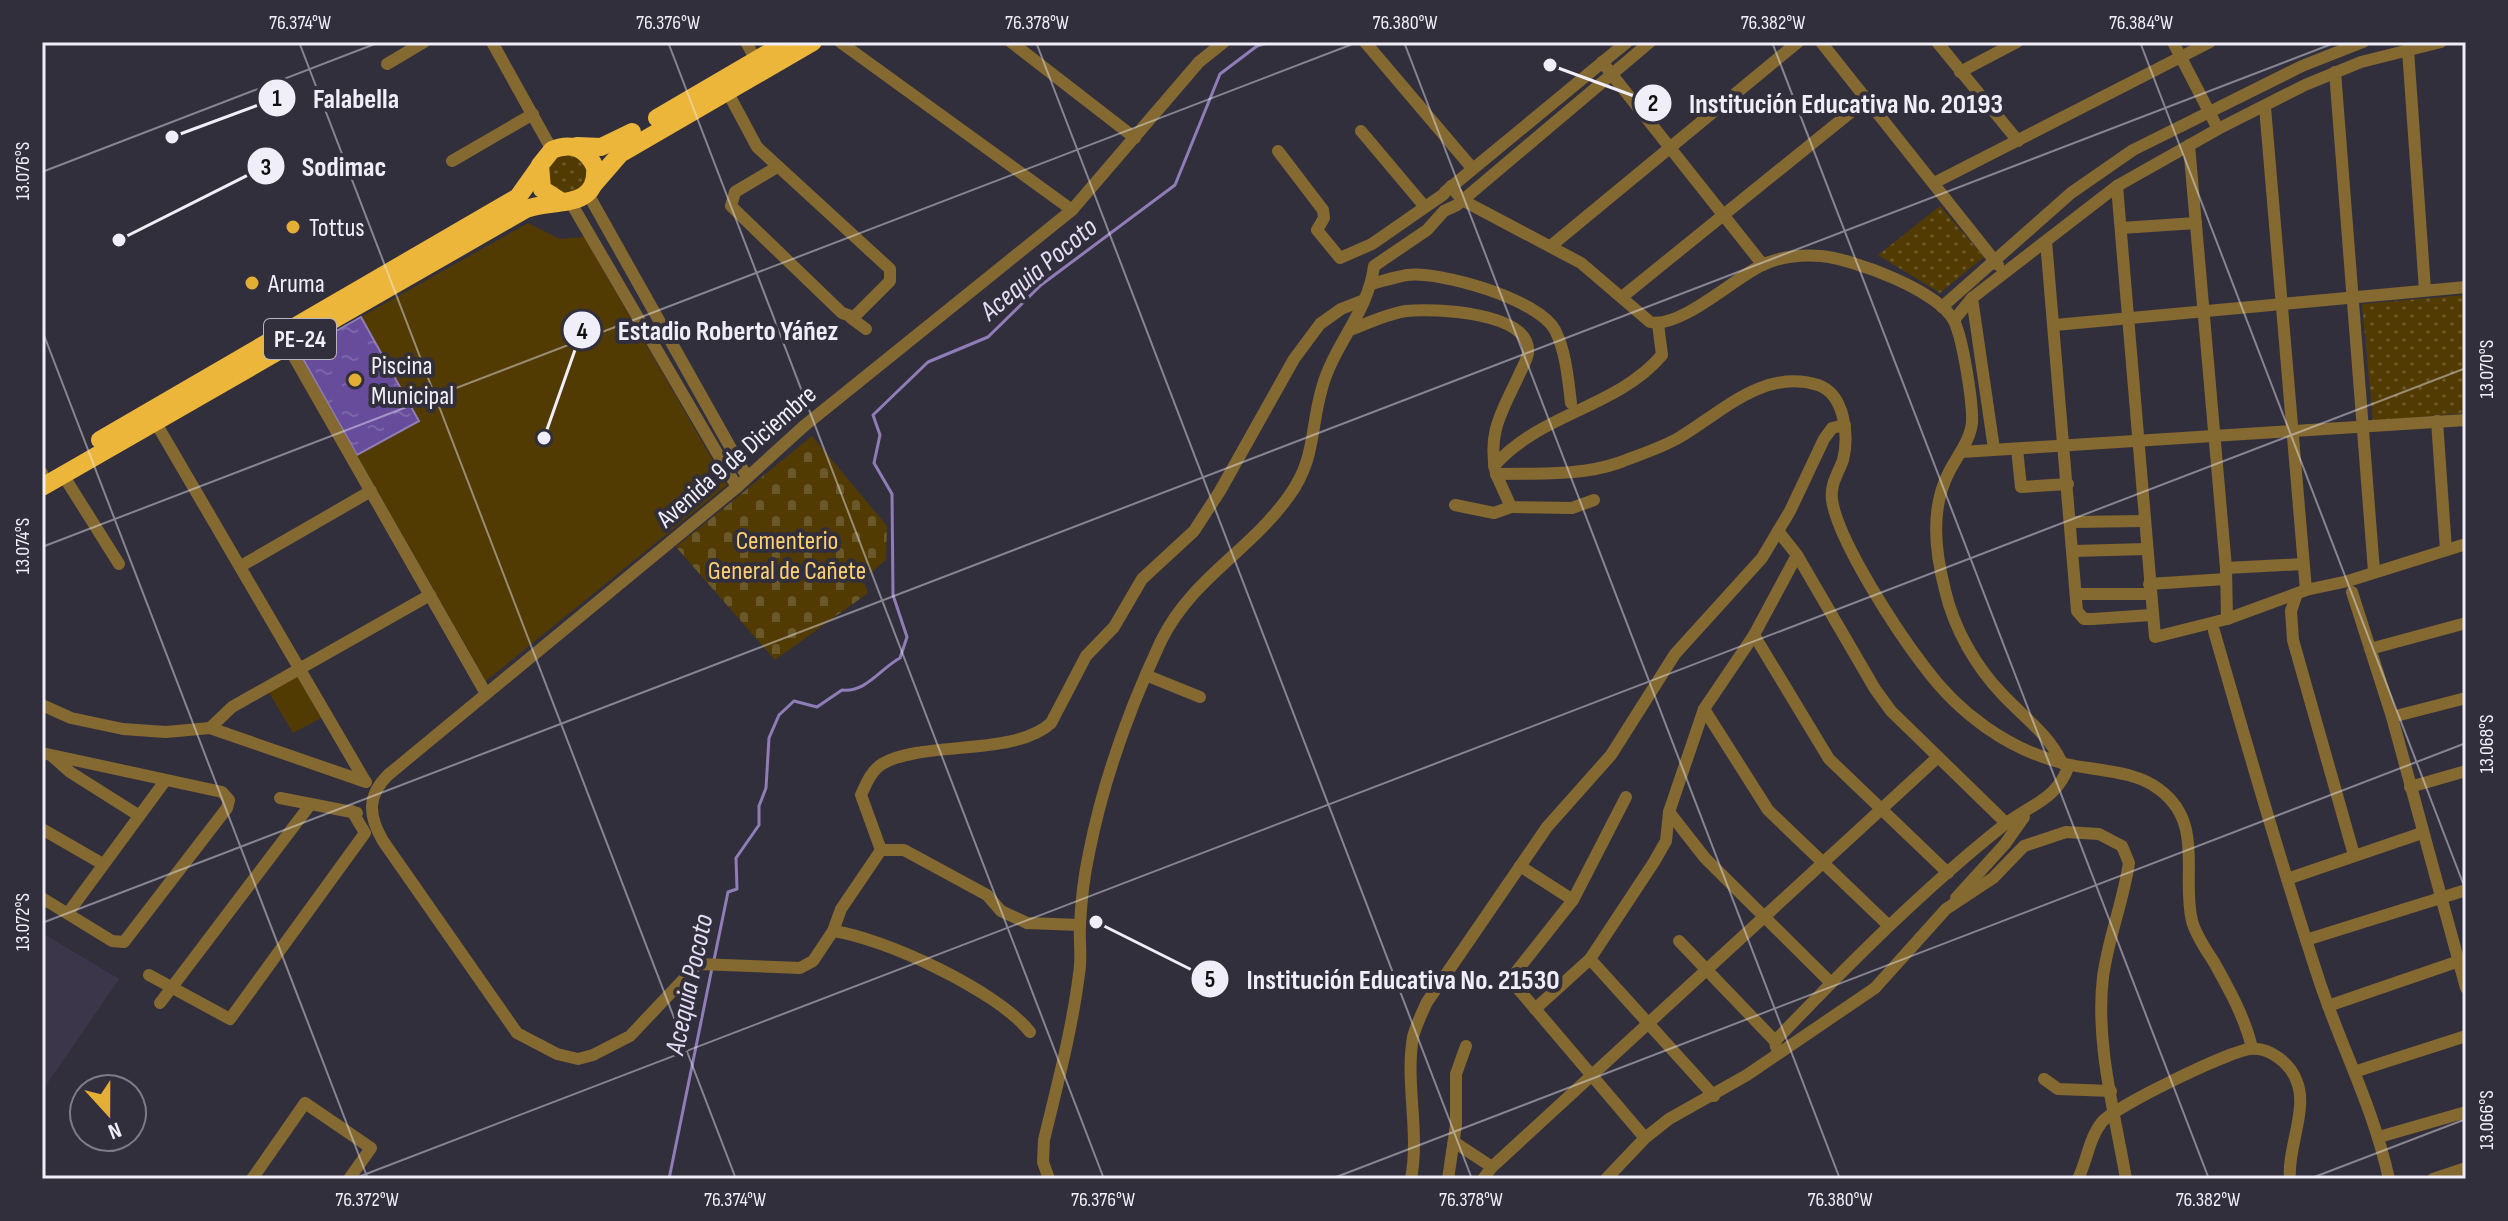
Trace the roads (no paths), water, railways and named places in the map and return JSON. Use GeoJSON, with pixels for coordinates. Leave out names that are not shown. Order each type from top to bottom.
{"type":"FeatureCollection","features":[{"type":"Feature","properties":{"kind":"highway"},"geometry":{"type":"LineString","coordinates":[[787,42],[759,66],[727,91],[620,154],[601,172],[590,190],[566,202],[542,189],[540,165],[552,150],[574,146],[601,147],[613,143],[759,66],[813,42]]}},
{"type":"Feature","properties":{"kind":"highway"},"geometry":{"type":"LineString","coordinates":[[574,146],[591,157],[595,167],[590,190]]}},
{"type":"Feature","properties":{"kind":"highway","name":"PE-24"},"geometry":{"type":"LineString","coordinates":[[42,487],[518,197],[540,165]]}},
{"type":"Feature","properties":{"kind":"highway","name":"PE-24"},"geometry":{"type":"LineString","coordinates":[[285,340],[526,209],[566,202]]}},
{"type":"Feature","properties":{"kind":"highway","name":"PE-24"},"geometry":{"type":"LineString","coordinates":[[42,474],[153,417]]}},
{"type":"Feature","properties":{"kind":"street"},"geometry":{"type":"LineString","coordinates":[[387,64],[424,42]]}},
{"type":"Feature","properties":{"kind":"street"},"geometry":{"type":"LineString","coordinates":[[492,42],[552,150]]}},
{"type":"Feature","properties":{"kind":"street"},"geometry":{"type":"LineString","coordinates":[[746,42],[759,66]]}},
{"type":"Feature","properties":{"kind":"street"},"geometry":{"type":"LineString","coordinates":[[840,42],[1072,210]]}},
{"type":"Feature","properties":{"kind":"street"},"geometry":{"type":"LineString","coordinates":[[1011,42],[1135,138]]}},
{"type":"Feature","properties":{"kind":"street","name":"Avenida 9 de Diciembre"},"geometry":{"type":"LineString","coordinates":[[370,784],[737,487],[839,397],[1072,210],[1199,62],[1224,42]]}},
{"type":"Feature","properties":{"kind":"street"},"geometry":{"type":"LineString","coordinates":[[1365,42],[1472,168]]}},
{"type":"Feature","properties":{"kind":"street"},"geometry":{"type":"LineString","coordinates":[[1278,151],[1323,210],[1324,218],[1317,230],[1340,258],[1372,244],[1425,207],[1627,42]]}},
{"type":"Feature","properties":{"kind":"street"},"geometry":{"type":"LineString","coordinates":[[1049,1179],[1043,1162],[1044,1140],[1080,972],[1080,925],[1088,854],[1109,775],[1161,642],[1191,592],[1269,519],[1305,471],[1313,447],[1322,388],[1353,329],[1371,283],[1374,266],[1427,230],[1444,211],[1462,200],[1650,42]]}},
{"type":"Feature","properties":{"kind":"street"},"geometry":{"type":"LineString","coordinates":[[1552,245],[1798,42]]}},
{"type":"Feature","properties":{"kind":"street"},"geometry":{"type":"LineString","coordinates":[[1821,42],[2004,273]]}},
{"type":"Feature","properties":{"kind":"street"},"geometry":{"type":"LineString","coordinates":[[1937,42],[2018,141]]}},
{"type":"Feature","properties":{"kind":"street"},"geometry":{"type":"LineString","coordinates":[[1960,72],[2017,42]]}},
{"type":"Feature","properties":{"kind":"street"},"geometry":{"type":"LineString","coordinates":[[2173,42],[2218,129]]}},
{"type":"Feature","properties":{"kind":"street"},"geometry":{"type":"LineString","coordinates":[[1934,183],[2210,42]]}},
{"type":"Feature","properties":{"kind":"street"},"geometry":{"type":"LineString","coordinates":[[1942,307],[1993,259],[2097,173],[2207,111],[2302,66],[2363,42]]}},
{"type":"Feature","properties":{"kind":"street"},"geometry":{"type":"LineString","coordinates":[[1954,320],[1972,298],[2117,186],[2218,129],[2335,72],[2441,42]]}},
{"type":"Feature","properties":{"kind":"street"},"geometry":{"type":"LineString","coordinates":[[2408,50],[2425,290]]}},
{"type":"Feature","properties":{"kind":"street"},"geometry":{"type":"LineString","coordinates":[[1602,62],[1763,265]]}},
{"type":"Feature","properties":{"kind":"street"},"geometry":{"type":"LineString","coordinates":[[2335,72],[2374,571]]}},
{"type":"Feature","properties":{"kind":"street"},"geometry":{"type":"LineString","coordinates":[[727,91],[757,147],[890,269],[890,281],[851,318]]}},
{"type":"Feature","properties":{"kind":"street"},"geometry":{"type":"LineString","coordinates":[[1622,297],[1867,99]]}},
{"type":"Feature","properties":{"kind":"street"},"geometry":{"type":"LineString","coordinates":[[2265,107],[2303,564],[2301,593],[2291,611],[2293,640],[2354,855]]}},
{"type":"Feature","properties":{"kind":"street"},"geometry":{"type":"LineString","coordinates":[[452,161],[533,114]]}},
{"type":"Feature","properties":{"kind":"street"},"geometry":{"type":"LineString","coordinates":[[1361,131],[1425,207]]}},
{"type":"Feature","properties":{"kind":"street"},"geometry":{"type":"LineString","coordinates":[[2189,145],[2226,574],[2227,619]]}},
{"type":"Feature","properties":{"kind":"street"},"geometry":{"type":"LineString","coordinates":[[777,167],[735,192],[731,206],[866,329]]}},
{"type":"Feature","properties":{"kind":"street"},"geometry":{"type":"LineString","coordinates":[[2117,186],[2155,637],[2227,619],[2301,593],[2466,544]]}},
{"type":"Feature","properties":{"kind":"street"},"geometry":{"type":"LineString","coordinates":[[590,190],[747,477]]}},
{"type":"Feature","properties":{"kind":"street"},"geometry":{"type":"LineString","coordinates":[[1447,190],[1581,263],[1650,322],[1658,324],[1680,317],[1763,265],[1803,256],[1841,259],[1885,273],[1942,307],[1954,320],[1972,421],[1961,452],[1937,499],[1938,554],[1945,594],[1977,664],[2003,695],[2050,738],[2066,764],[2063,782],[2046,801],[2006,823],[1888,925],[1775,1041]]}},
{"type":"Feature","properties":{"kind":"street"},"geometry":{"type":"LineString","coordinates":[[1444,211],[1447,190]]}},
{"type":"Feature","properties":{"kind":"street"},"geometry":{"type":"LineString","coordinates":[[566,202],[737,487]]}},
{"type":"Feature","properties":{"kind":"street"},"geometry":{"type":"LineString","coordinates":[[2121,228],[2196,223]]}},
{"type":"Feature","properties":{"kind":"street"},"geometry":{"type":"LineString","coordinates":[[2046,241],[2077,611],[2084,619],[2151,615]]}},
{"type":"Feature","properties":{"kind":"street"},"geometry":{"type":"LineString","coordinates":[[1371,283],[1408,275],[1426,276],[1510,296],[1532,307],[1555,330],[1564,354],[1571,403]]}},
{"type":"Feature","properties":{"kind":"street"},"geometry":{"type":"LineString","coordinates":[[2055,325],[2466,287]]}},
{"type":"Feature","properties":{"kind":"street"},"geometry":{"type":"LineString","coordinates":[[1972,298],[1994,449]]}},
{"type":"Feature","properties":{"kind":"street"},"geometry":{"type":"LineString","coordinates":[[881,850],[861,795],[869,777],[881,764],[907,756],[1014,738],[1043,730],[1051,723],[1086,656],[1114,627],[1142,579],[1194,531],[1294,359],[1320,324],[1341,309],[1364,300]]}},
{"type":"Feature","properties":{"kind":"street"},"geometry":{"type":"LineString","coordinates":[[1353,329],[1404,311],[1440,310],[1474,314],[1518,329],[1524,334],[1528,355],[1493,431],[1495,470],[1511,507]]}},
{"type":"Feature","properties":{"kind":"street"},"geometry":{"type":"LineString","coordinates":[[1495,470],[1524,436],[1608,397],[1647,373],[1662,355],[1658,324]]}},
{"type":"Feature","properties":{"kind":"street"},"geometry":{"type":"LineString","coordinates":[[285,340],[485,692]]}},
{"type":"Feature","properties":{"kind":"street"},"geometry":{"type":"LineString","coordinates":[[1495,470],[1586,470],[1615,464],[1676,439],[1730,404],[1773,382],[1819,385],[1830,392],[1845,425],[1843,459],[1833,482],[1836,520],[1908,645],[1950,697],[2001,738],[2066,764],[2116,772],[2157,787],[2171,799],[2191,849],[2192,923],[2234,998],[2252,1048]]}},
{"type":"Feature","properties":{"kind":"street"},"geometry":{"type":"LineString","coordinates":[[153,417],[370,784],[371,817],[383,841],[517,1033],[557,1054],[578,1059],[593,1055],[630,1036],[696,966],[721,963],[800,968],[813,961],[833,931],[841,909],[881,850]]}},
{"type":"Feature","properties":{"kind":"street"},"geometry":{"type":"LineString","coordinates":[[1961,452],[2064,443],[2466,420]]}},
{"type":"Feature","properties":{"kind":"street"},"geometry":{"type":"LineString","coordinates":[[2437,421],[2446,550]]}},
{"type":"Feature","properties":{"kind":"street"},"geometry":{"type":"LineString","coordinates":[[1411,1179],[1416,1125],[1414,1034],[1427,1002],[1547,827],[1611,755],[1675,654],[1762,558],[1824,439],[1832,428],[1845,425]]}},
{"type":"Feature","properties":{"kind":"street"},"geometry":{"type":"LineString","coordinates":[[2017,449],[2021,487],[2068,484]]}},
{"type":"Feature","properties":{"kind":"street"},"geometry":{"type":"LineString","coordinates":[[63,475],[119,564]]}},
{"type":"Feature","properties":{"kind":"street"},"geometry":{"type":"LineString","coordinates":[[241,566],[371,491]]}},
{"type":"Feature","properties":{"kind":"street"},"geometry":{"type":"LineString","coordinates":[[1455,505],[1494,513],[1511,507],[1572,508],[1594,500]]}},
{"type":"Feature","properties":{"kind":"street"},"geometry":{"type":"LineString","coordinates":[[2071,522],[2144,521]]}},
{"type":"Feature","properties":{"kind":"street"},"geometry":{"type":"LineString","coordinates":[[1778,531],[1797,555],[1875,689],[1938,757],[2006,823]]}},
{"type":"Feature","properties":{"kind":"street"},"geometry":{"type":"LineString","coordinates":[[2074,551],[2146,549]]}},
{"type":"Feature","properties":{"kind":"street"},"geometry":{"type":"LineString","coordinates":[[1535,1009],[1590,959],[1666,841],[1669,812],[1704,709],[1754,635],[1797,555]]}},
{"type":"Feature","properties":{"kind":"street"},"geometry":{"type":"LineString","coordinates":[[2076,594],[2149,589],[2226,574],[2303,564]]}},
{"type":"Feature","properties":{"kind":"street"},"geometry":{"type":"LineString","coordinates":[[2352,592],[2392,717],[2440,897],[2463,960],[2466,988]]}},
{"type":"Feature","properties":{"kind":"street"},"geometry":{"type":"LineString","coordinates":[[210,728],[232,707],[430,595]]}},
{"type":"Feature","properties":{"kind":"street"},"geometry":{"type":"LineString","coordinates":[[2370,649],[2466,623]]}},
{"type":"Feature","properties":{"kind":"street"},"geometry":{"type":"LineString","coordinates":[[2214,631],[2306,940],[2328,1006],[2357,1071],[2389,1179]]}},
{"type":"Feature","properties":{"kind":"street"},"geometry":{"type":"LineString","coordinates":[[1754,635],[1829,759],[1948,873]]}},
{"type":"Feature","properties":{"kind":"street"},"geometry":{"type":"LineString","coordinates":[[1148,676],[1200,697]]}},
{"type":"Feature","properties":{"kind":"street"},"geometry":{"type":"LineString","coordinates":[[2392,717],[2466,698]]}},
{"type":"Feature","properties":{"kind":"street"},"geometry":{"type":"LineString","coordinates":[[42,705],[71,718],[123,729],[166,732],[210,728],[370,784]]}},
{"type":"Feature","properties":{"kind":"street"},"geometry":{"type":"LineString","coordinates":[[1704,709],[1768,810],[1888,925]]}},
{"type":"Feature","properties":{"kind":"street"},"geometry":{"type":"LineString","coordinates":[[42,898],[112,941],[124,942],[227,808],[229,800],[222,792],[46,754]]}},
{"type":"Feature","properties":{"kind":"street"},"geometry":{"type":"LineString","coordinates":[[46,754],[138,815]]}},
{"type":"Feature","properties":{"kind":"street"},"geometry":{"type":"LineString","coordinates":[[1483,1179],[1492,1167],[1938,757]]}},
{"type":"Feature","properties":{"kind":"street"},"geometry":{"type":"LineString","coordinates":[[2410,787],[2466,771]]}},
{"type":"Feature","properties":{"kind":"street"},"geometry":{"type":"LineString","coordinates":[[68,913],[101,863],[165,781]]}},
{"type":"Feature","properties":{"kind":"street"},"geometry":{"type":"LineString","coordinates":[[1626,797],[1573,900],[1512,977],[1514,984],[1645,1138]]}},
{"type":"Feature","properties":{"kind":"street"},"geometry":{"type":"LineString","coordinates":[[280,798],[371,817]]}},
{"type":"Feature","properties":{"kind":"street"},"geometry":{"type":"LineString","coordinates":[[160,1003],[310,805]]}},
{"type":"Feature","properties":{"kind":"street"},"geometry":{"type":"LineString","coordinates":[[149,975],[175,986],[230,1019],[365,833],[352,811]]}},
{"type":"Feature","properties":{"kind":"street"},"geometry":{"type":"LineString","coordinates":[[1669,812],[1705,858],[1831,983]]}},
{"type":"Feature","properties":{"kind":"street"},"geometry":{"type":"LineString","coordinates":[[1606,1179],[1645,1138],[1669,1119],[1714,1096],[1875,988],[2005,844],[2025,814]]}},
{"type":"Feature","properties":{"kind":"street"},"geometry":{"type":"LineString","coordinates":[[42,829],[101,863]]}},
{"type":"Feature","properties":{"kind":"street"},"geometry":{"type":"LineString","coordinates":[[1946,909],[1993,878],[2024,846],[2048,835],[2066,832],[2099,834],[2122,846],[2129,863],[2108,947],[2102,993],[2111,1091],[2126,1179]]}},
{"type":"Feature","properties":{"kind":"street"},"geometry":{"type":"LineString","coordinates":[[2287,879],[2422,833]]}},
{"type":"Feature","properties":{"kind":"street"},"geometry":{"type":"LineString","coordinates":[[881,850],[904,850],[979,889],[1001,911],[1027,923],[1080,925]]}},
{"type":"Feature","properties":{"kind":"street"},"geometry":{"type":"LineString","coordinates":[[1520,866],[1573,900]]}},
{"type":"Feature","properties":{"kind":"street"},"geometry":{"type":"LineString","coordinates":[[2306,940],[2466,890]]}},
{"type":"Feature","properties":{"kind":"street"},"geometry":{"type":"LineString","coordinates":[[833,931],[859,935],[989,996],[1030,1032]]}},
{"type":"Feature","properties":{"kind":"street"},"geometry":{"type":"LineString","coordinates":[[1679,941],[1775,1041],[1777,1055]]}},
{"type":"Feature","properties":{"kind":"street"},"geometry":{"type":"LineString","coordinates":[[1590,959],[1714,1096]]}},
{"type":"Feature","properties":{"kind":"street"},"geometry":{"type":"LineString","coordinates":[[2328,1006],[2463,960]]}},
{"type":"Feature","properties":{"kind":"street"},"geometry":{"type":"LineString","coordinates":[[2357,1071],[2466,1036]]}},
{"type":"Feature","properties":{"kind":"street"},"geometry":{"type":"LineString","coordinates":[[1448,1179],[1454,1142],[1456,1074],[1466,1046]]}},
{"type":"Feature","properties":{"kind":"street"},"geometry":{"type":"LineString","coordinates":[[2078,1179],[2103,1120],[2225,1055],[2252,1048],[2270,1052],[2287,1065],[2297,1081],[2300,1095],[2290,1179]]}},
{"type":"Feature","properties":{"kind":"street"},"geometry":{"type":"LineString","coordinates":[[2044,1079],[2058,1089],[2111,1091]]}},
{"type":"Feature","properties":{"kind":"street"},"geometry":{"type":"LineString","coordinates":[[252,1179],[305,1103],[371,1148],[349,1179]]}},
{"type":"Feature","properties":{"kind":"street"},"geometry":{"type":"LineString","coordinates":[[2379,1137],[2466,1112]]}},
{"type":"Feature","properties":{"kind":"street"},"geometry":{"type":"LineString","coordinates":[[1454,1142],[1492,1167]]}},
{"type":"Feature","properties":{"kind":"street"},"geometry":{"type":"LineString","coordinates":[[1620,1179],[1623,1159]]}},
{"type":"Feature","properties":{"kind":"street"},"geometry":{"type":"LineString","coordinates":[[2433,1179],[2466,1168]]}},
{"type":"Feature","properties":{"kind":"water","name":"Piscina Municipal"},"geometry":{"type":"Polygon","coordinates":[[[361,317],[419,421],[357,455],[299,352],[361,317]]]}},
{"type":"Feature","properties":{"kind":"waterway","name":"Acequia Pocoto"},"geometry":{"type":"LineString","coordinates":[[714,960],[728,892],[737,889],[736,858],[759,825],[759,806],[766,788],[769,738],[779,715],[794,701],[817,707],[842,690],[866,684],[900,658],[907,637],[893,595],[892,494],[874,463],[880,435],[873,415],[928,362],[988,337],[1041,285],[1175,185],[1220,74],[1257,46],[1270,42]]}},
{"type":"Feature","properties":{"kind":"waterway","name":"Acequia Pocoto"},"geometry":{"type":"LineString","coordinates":[[669,1179],[712,968]]}},
{"type":"Feature","properties":{"kind":"place","name":"Institución Educativa No. 20193"},"geometry":{"type":"Point","coordinates":[1550,65]}},
{"type":"Feature","properties":{"kind":"place","name":"Falabella"},"geometry":{"type":"Point","coordinates":[172,137]}},
{"type":"Feature","properties":{"kind":"place","name":"Tottus"},"geometry":{"type":"Point","coordinates":[293,227]}},
{"type":"Feature","properties":{"kind":"place","name":"Sodimac"},"geometry":{"type":"Point","coordinates":[119,240]}},
{"type":"Feature","properties":{"kind":"place","name":"Aruma"},"geometry":{"type":"Point","coordinates":[252,283]}},
{"type":"Feature","properties":{"kind":"place","name":"Piscina Municipal"},"geometry":{"type":"Point","coordinates":[355,380]}},
{"type":"Feature","properties":{"kind":"place","name":"Estadio Roberto Yáñez"},"geometry":{"type":"Point","coordinates":[544,438]}},
{"type":"Feature","properties":{"kind":"place","name":"Institución Educativa No. 21530"},"geometry":{"type":"Point","coordinates":[1096,922]}},
{"type":"Feature","properties":{"kind":"park label","name":"Cementerio General de Cañete"},"geometry":{"type":"Point","coordinates":[787,555]}}]}
